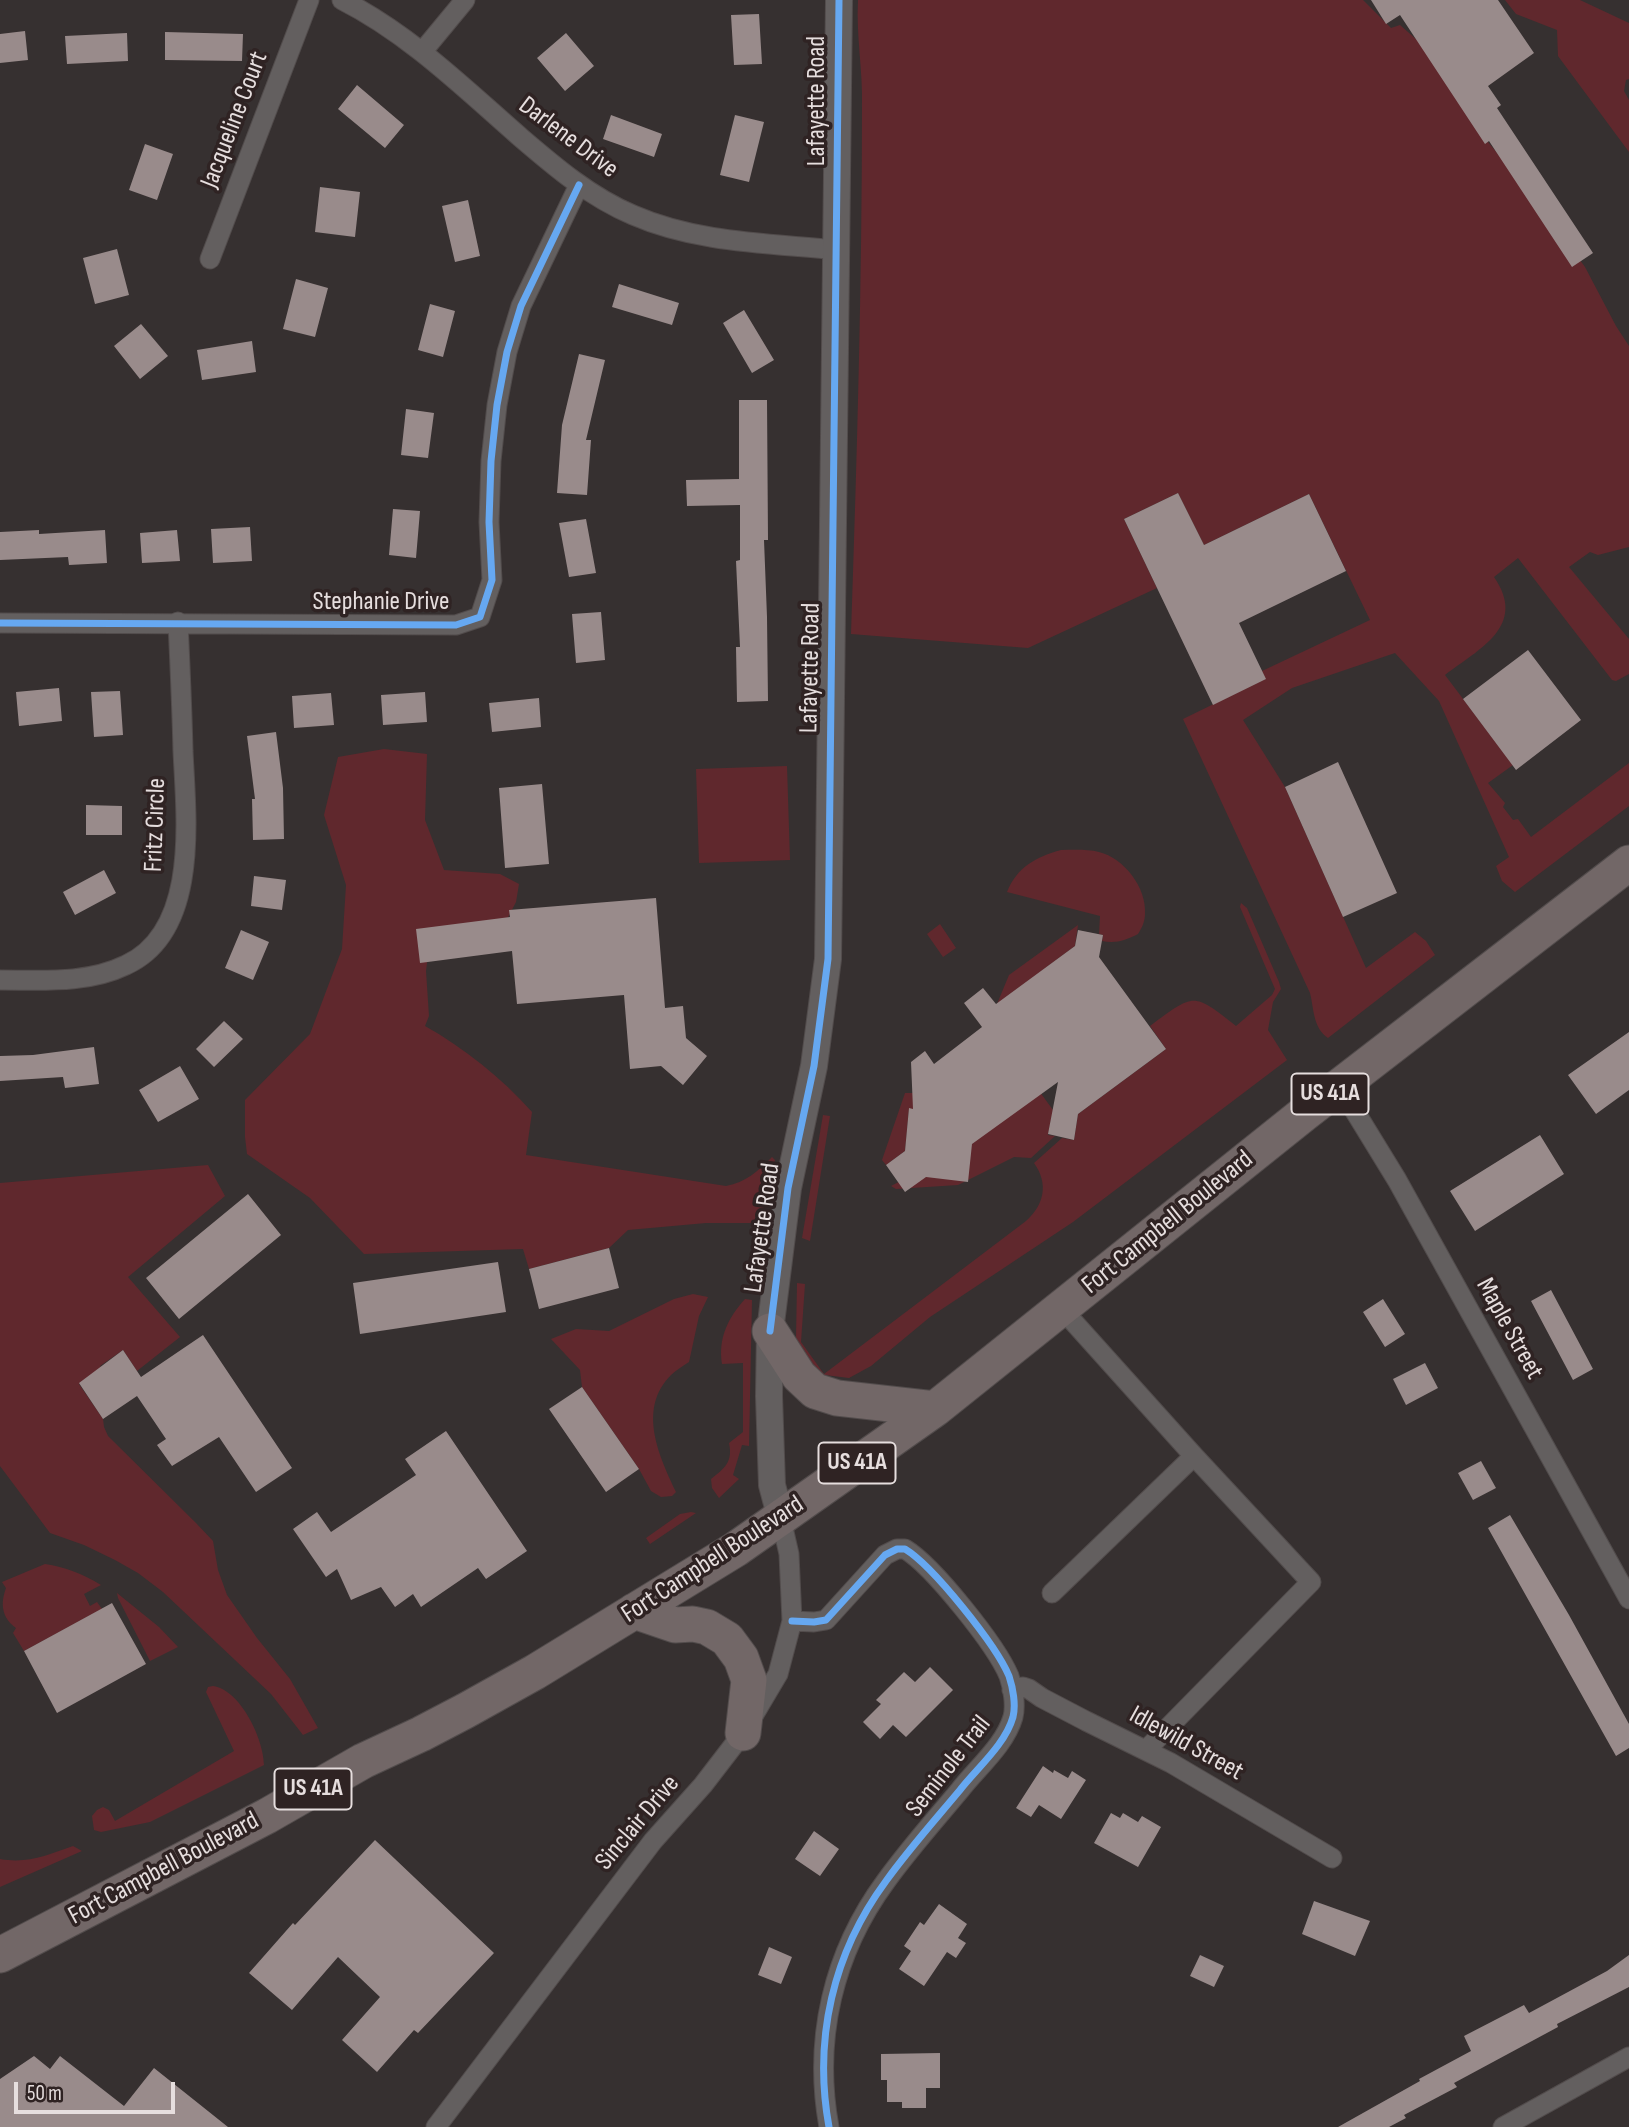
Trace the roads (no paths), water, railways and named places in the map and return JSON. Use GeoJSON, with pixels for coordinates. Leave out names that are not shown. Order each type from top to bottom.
{"type":"FeatureCollection","features":[{"type":"Feature","properties":{"kind":"highway","name":"Fort Campbell Boulevard"},"geometry":{"type":"LineString","coordinates":[[0,1955],[535,1672],[781,1519],[935,1409],[1340,1087],[1629,863]]}},
{"type":"Feature","properties":{"kind":"highway"},"geometry":{"type":"LineString","coordinates":[[770,1331],[799,1376],[815,1391],[837,1398],[935,1409]]}},
{"type":"Feature","properties":{"kind":"highway"},"geometry":{"type":"LineString","coordinates":[[634,1611],[675,1625],[693,1624],[707,1627],[727,1639],[741,1658],[749,1680],[743,1733]]}},
{"type":"Feature","properties":{"kind":"main road","name":"Lafayette Road"},"geometry":{"type":"LineString","coordinates":[[781,1519],[772,1485],[770,1331],[788,1188],[814,1066],[828,959],[839,0]]}},
{"type":"Feature","properties":{"kind":"street","name":"Jacqueline Court"},"geometry":{"type":"LineString","coordinates":[[210,259],[309,0]]}},
{"type":"Feature","properties":{"kind":"street","name":"Darlene Drive"},"geometry":{"type":"LineString","coordinates":[[342,0],[422,52],[540,155],[579,185],[632,215],[695,236],[837,250]]}},
{"type":"Feature","properties":{"kind":"street"},"geometry":{"type":"LineString","coordinates":[[422,52],[465,0]]}},
{"type":"Feature","properties":{"kind":"street","name":"Stephanie Drive"},"geometry":{"type":"LineString","coordinates":[[0,623],[456,625],[480,617],[492,580],[489,522],[491,461],[497,405],[507,352],[521,306],[579,185]]}},
{"type":"Feature","properties":{"kind":"street","name":"Fritz Circle"},"geometry":{"type":"LineString","coordinates":[[0,980],[68,980],[104,974],[129,964],[152,946],[171,919],[181,883],[187,843],[178,622]]}},
{"type":"Feature","properties":{"kind":"street","name":"Maple Street"},"geometry":{"type":"LineString","coordinates":[[1340,1087],[1397,1180],[1629,1599]]}},
{"type":"Feature","properties":{"kind":"street"},"geometry":{"type":"LineString","coordinates":[[1061,1308],[1311,1581],[1146,1750]]}},
{"type":"Feature","properties":{"kind":"street"},"geometry":{"type":"LineString","coordinates":[[1052,1593],[1194,1456]]}},
{"type":"Feature","properties":{"kind":"street","name":"Sinclair Drive"},"geometry":{"type":"LineString","coordinates":[[436,2127],[653,1841],[703,1785],[743,1733],[778,1674],[792,1621],[789,1554],[781,1519]]}},
{"type":"Feature","properties":{"kind":"street","name":"Seminole Trail"},"geometry":{"type":"LineString","coordinates":[[792,1621],[826,1620],[885,1555],[897,1549],[905,1549],[928,1569],[974,1622],[999,1658],[1009,1676],[1014,1710],[997,1746],[885,1882],[867,1909],[847,1950],[833,1989],[824,2033],[823,2076],[829,2127]]}},
{"type":"Feature","properties":{"kind":"street","name":"Idlewild Street"},"geometry":{"type":"LineString","coordinates":[[1012,1690],[1023,1687],[1029,1689],[1146,1750],[1332,1858]]}},
{"type":"Feature","properties":{"kind":"street"},"geometry":{"type":"LineString","coordinates":[[1503,2127],[1629,2057]]}}]}
